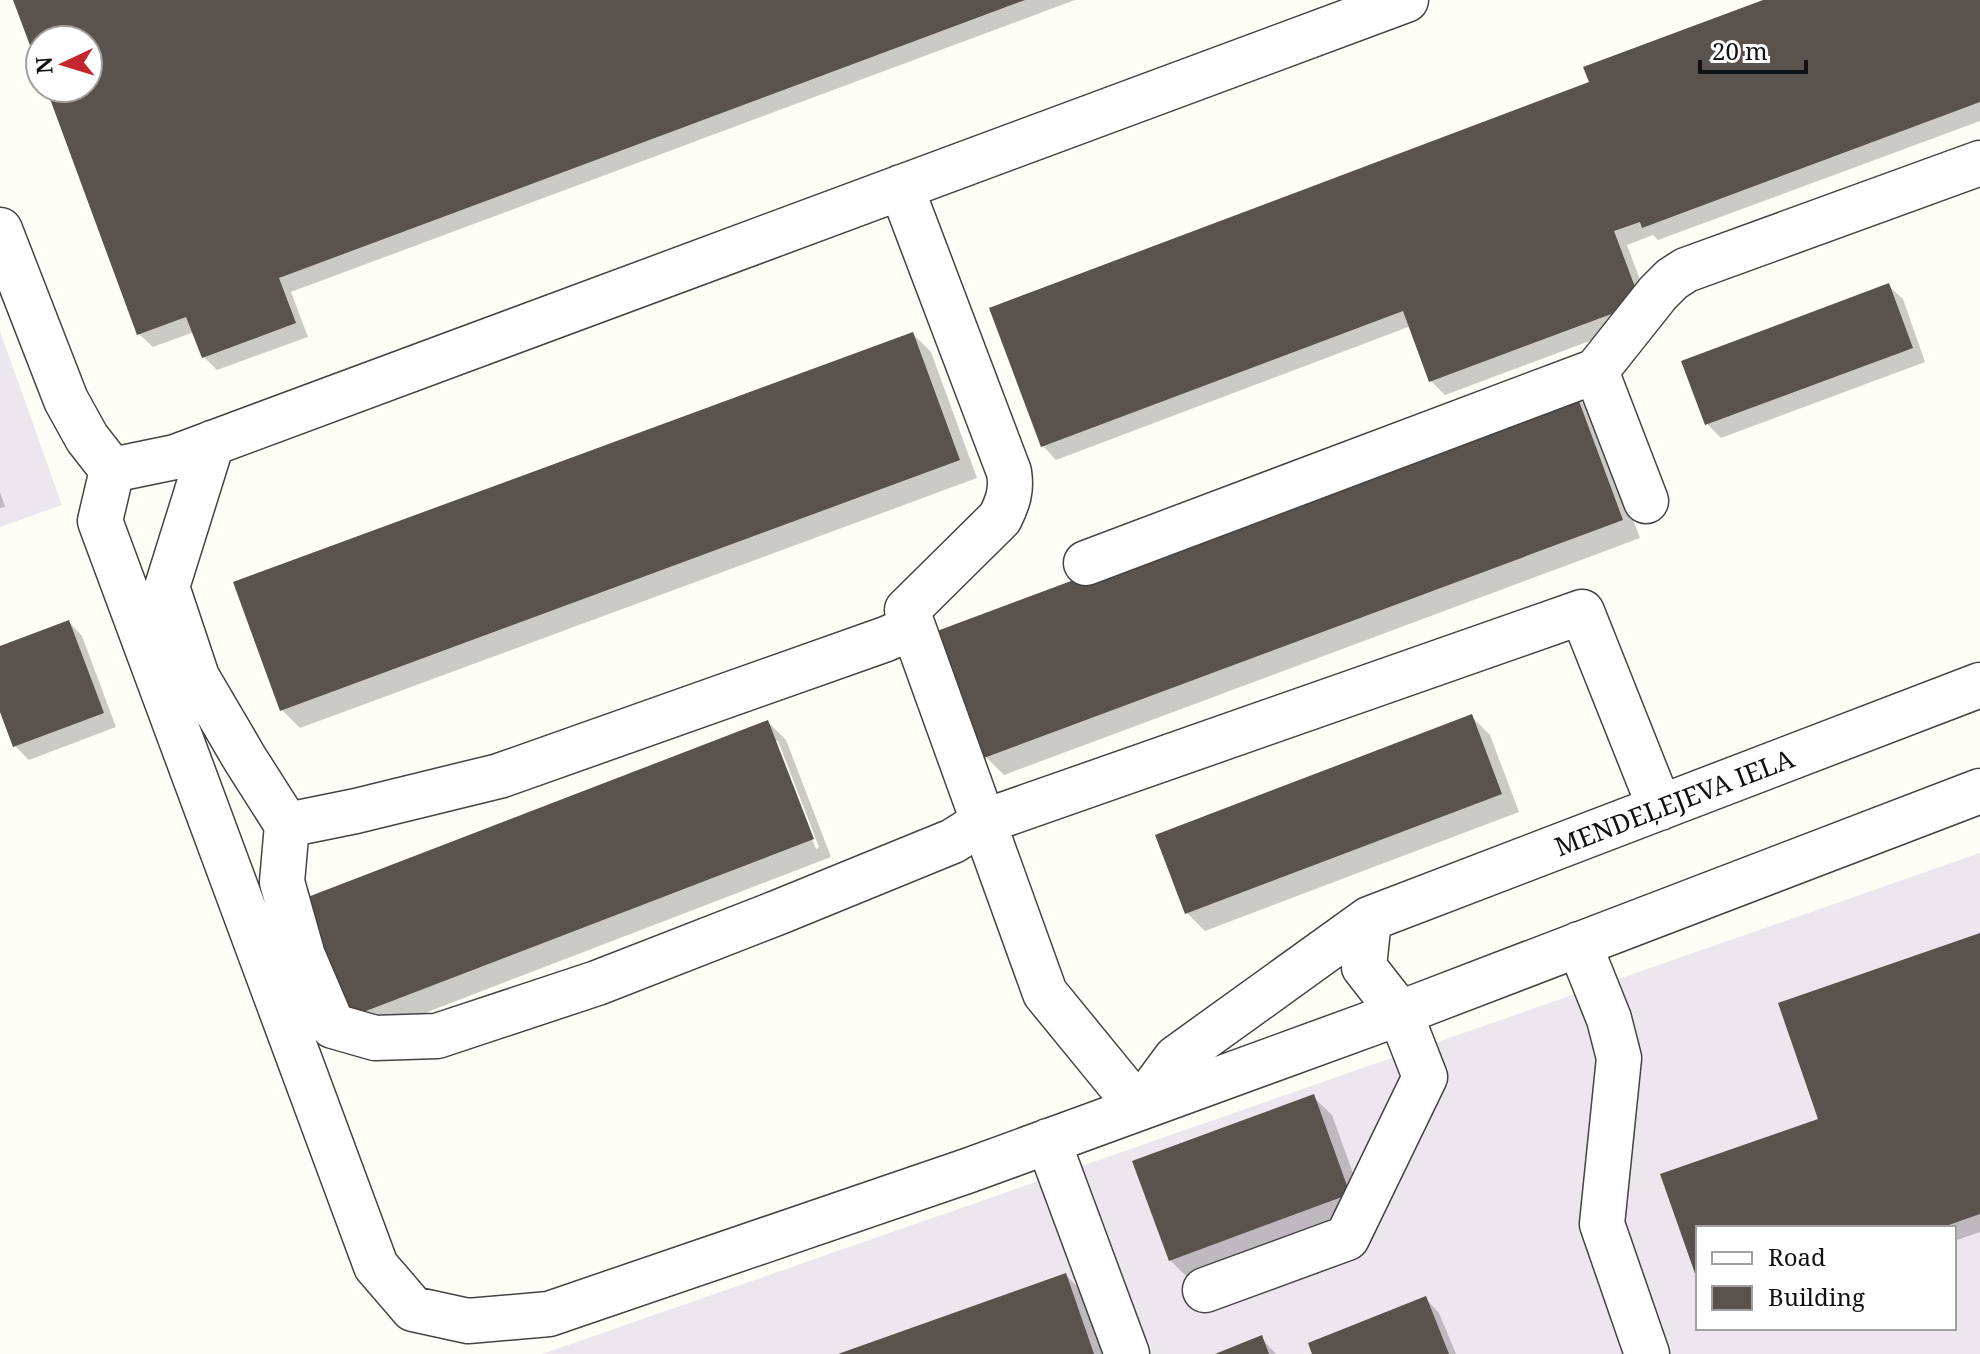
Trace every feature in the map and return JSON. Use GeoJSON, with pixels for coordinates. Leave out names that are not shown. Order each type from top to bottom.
{"type":"FeatureCollection","features":[{"type":"Feature","properties":{"kind":"street"},"geometry":{"type":"LineString","coordinates":[[112,470],[175,457],[1406,0]]}},
{"type":"Feature","properties":{"kind":"street"},"geometry":{"type":"LineString","coordinates":[[1086,563],[1596,371],[1658,293],[1686,270],[1980,163]]}},
{"type":"Feature","properties":{"kind":"street"},"geometry":{"type":"LineString","coordinates":[[901,187],[1012,486],[1000,518],[907,610],[1045,993],[1139,1108]]}},
{"type":"Feature","properties":{"kind":"street"},"geometry":{"type":"LineString","coordinates":[[0,230],[66,400],[87,438],[112,470]]}},
{"type":"Feature","properties":{"kind":"street"},"geometry":{"type":"LineString","coordinates":[[1596,371],[1646,501]]}},
{"type":"Feature","properties":{"kind":"street"},"geometry":{"type":"LineString","coordinates":[[212,443],[167,587],[197,677],[287,825],[282,882],[303,956],[333,1026],[375,1038],[437,1036],[597,983],[953,841],[983,822],[1582,612],[1660,808]]}},
{"type":"Feature","properties":{"kind":"street"},"geometry":{"type":"LineString","coordinates":[[112,470],[100,521],[376,1266],[413,1309],[468,1321],[549,1314],[958,1174],[1400,1013],[1980,791]]}},
{"type":"Feature","properties":{"kind":"street"},"geometry":{"type":"LineString","coordinates":[[287,825],[499,776],[913,627]]}},
{"type":"Feature","properties":{"kind":"street","name":"MENDEĻEJEVA IELA"},"geometry":{"type":"LineString","coordinates":[[1139,1108],[1176,1058],[1369,919],[1980,685]]}},
{"type":"Feature","properties":{"kind":"street"},"geometry":{"type":"LineString","coordinates":[[1205,1290],[1347,1238],[1425,1077],[1400,1013],[1364,967],[1369,919]]}},
{"type":"Feature","properties":{"kind":"street"},"geometry":{"type":"LineString","coordinates":[[1579,944],[1609,1019],[1619,1058],[1602,1224],[1647,1354]]}},
{"type":"Feature","properties":{"kind":"street"},"geometry":{"type":"LineString","coordinates":[[1048,1141],[1127,1354]]}},
{"type":"Feature","properties":{"kind":"shaded area"},"geometry":{"type":"Polygon","coordinates":[[[0,331],[62,505],[0,527],[0,331]]]}},
{"type":"Feature","properties":{"kind":"shaded area"},"geometry":{"type":"Polygon","coordinates":[[[1980,853],[1980,1354],[542,1354],[1980,853]]]}},
{"type":"Feature","properties":{"kind":"building"},"geometry":{"type":"Polygon","coordinates":[[[13,0],[1025,0],[279,278],[296,323],[202,358],[186,317],[137,335],[52,104],[104,104],[104,24],[24,24],[24,29],[13,0]]]}},
{"type":"Feature","properties":{"kind":"building"},"geometry":{"type":"Polygon","coordinates":[[[1763,0],[1980,0],[1980,102],[1642,228],[1640,222],[1614,231],[1641,303],[1429,382],[1403,311],[1041,447],[989,308],[1589,82],[1583,67],[1763,0]]]}},
{"type":"Feature","properties":{"kind":"building"},"geometry":{"type":"Polygon","coordinates":[[[1889,283],[1913,348],[1705,425],[1681,361],[1889,283]]]}},
{"type":"Feature","properties":{"kind":"building"},"geometry":{"type":"Polygon","coordinates":[[[913,332],[960,460],[280,711],[233,582],[913,332]]]}},
{"type":"Feature","properties":{"kind":"building"},"geometry":{"type":"Polygon","coordinates":[[[1576,393],[1623,520],[984,758],[937,631],[1576,393]]]}},
{"type":"Feature","properties":{"kind":"building"},"geometry":{"type":"Polygon","coordinates":[[[69,620],[104,713],[13,747],[0,712],[0,646],[69,620]]]}},
{"type":"Feature","properties":{"kind":"building"},"geometry":{"type":"Polygon","coordinates":[[[1472,714],[1502,794],[1185,914],[1155,835],[1472,714]]]}},
{"type":"Feature","properties":{"kind":"building"},"geometry":{"type":"Polygon","coordinates":[[[768,720],[814,839],[345,1019],[300,900],[768,720]]]}},
{"type":"Feature","properties":{"kind":"building"},"geometry":{"type":"Polygon","coordinates":[[[1980,933],[1980,1214],[1946,1226],[1696,1226],[1696,1276],[1660,1174],[1818,1119],[1778,1003],[1980,933]]]}},
{"type":"Feature","properties":{"kind":"building"},"geometry":{"type":"Polygon","coordinates":[[[1314,1094],[1350,1194],[1169,1261],[1132,1161],[1314,1094]]]}},
{"type":"Feature","properties":{"kind":"building"},"geometry":{"type":"Polygon","coordinates":[[[1066,1273],[1094,1354],[838,1354],[1066,1273]]]}},
{"type":"Feature","properties":{"kind":"building"},"geometry":{"type":"Polygon","coordinates":[[[1426,1296],[1449,1354],[1312,1354],[1308,1343],[1426,1296]]]}},
{"type":"Feature","properties":{"kind":"building"},"geometry":{"type":"Polygon","coordinates":[[[1262,1335],[1269,1354],[1215,1354],[1262,1335]]]}}]}
